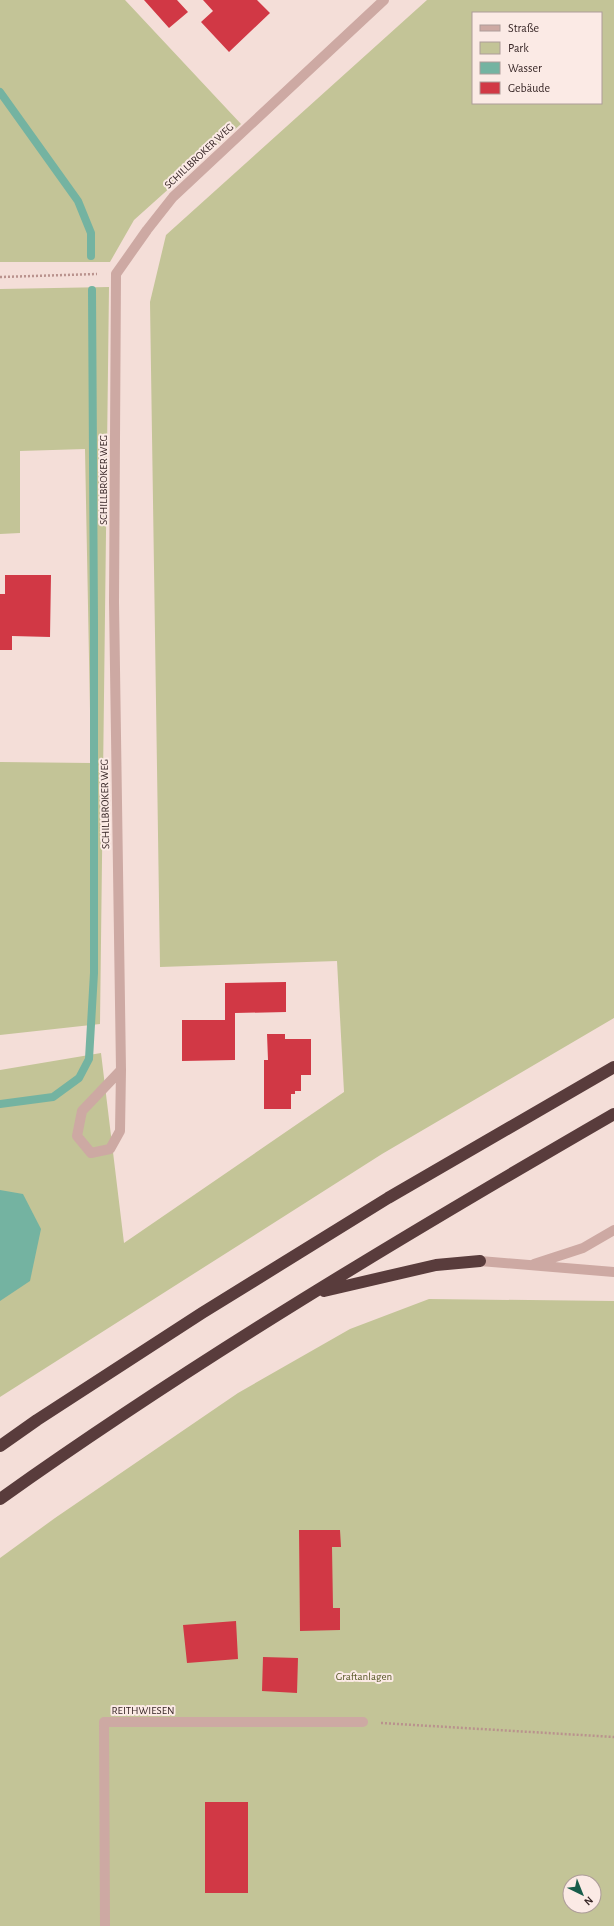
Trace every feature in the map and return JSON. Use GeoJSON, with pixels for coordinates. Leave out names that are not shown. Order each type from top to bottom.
{"type":"FeatureCollection","features":[{"type":"Feature","properties":{"kind":"highway"},"geometry":{"type":"LineString","coordinates":[[0,1446],[76,1394],[388,1198],[614,1067]]}},
{"type":"Feature","properties":{"kind":"highway"},"geometry":{"type":"LineString","coordinates":[[0,1500],[85,1438],[313,1294],[436,1218],[614,1114]]}},
{"type":"Feature","properties":{"kind":"highway"},"geometry":{"type":"LineString","coordinates":[[313,1294],[436,1265],[480,1261]]}},
{"type":"Feature","properties":{"kind":"street","name":"SCHILLBROKER WEG"},"geometry":{"type":"LineString","coordinates":[[121,1070],[82,1111],[77,1136],[91,1153],[110,1149],[120,1131],[121,1070],[114,602],[116,274],[147,230],[173,197],[384,0]]}},
{"type":"Feature","properties":{"kind":"street"},"geometry":{"type":"LineString","coordinates":[[530,1265],[583,1248],[614,1230]]}},
{"type":"Feature","properties":{"kind":"street"},"geometry":{"type":"LineString","coordinates":[[480,1261],[614,1272]]}},
{"type":"Feature","properties":{"kind":"street","name":"REITHWIESEN"},"geometry":{"type":"LineString","coordinates":[[105,1926],[104,1722],[363,1722]]}},
{"type":"Feature","properties":{"kind":"path"},"geometry":{"type":"LineString","coordinates":[[0,277],[116,274]]}},
{"type":"Feature","properties":{"kind":"path"},"geometry":{"type":"LineString","coordinates":[[363,1722],[614,1737]]}},
{"type":"Feature","properties":{"kind":"green space"},"geometry":{"type":"Polygon","coordinates":[[[0,0],[125,0],[241,124],[134,220],[110,262],[0,262],[0,0]]]}},
{"type":"Feature","properties":{"kind":"green space"},"geometry":{"type":"Polygon","coordinates":[[[427,0],[614,0],[614,1018],[382,1154],[0,1397],[0,1070],[101,1053],[124,1243],[344,1092],[337,961],[160,967],[150,302],[166,235],[427,0]]]}},
{"type":"Feature","properties":{"kind":"green space"},"geometry":{"type":"Polygon","coordinates":[[[109,287],[100,1024],[0,1035],[0,762],[91,763],[85,449],[20,451],[20,533],[0,534],[0,289],[109,287]]]}},
{"type":"Feature","properties":{"kind":"green space","name":"Graftanlagen"},"geometry":{"type":"Polygon","coordinates":[[[429,1299],[614,1301],[614,1926],[0,1926],[0,1558],[55,1518],[238,1393],[350,1329],[429,1299]]]}},
{"type":"Feature","properties":{"kind":"water"},"geometry":{"type":"Polygon","coordinates":[[[0,1190],[23,1194],[41,1229],[30,1281],[0,1301],[0,1190]]]}},
{"type":"Feature","properties":{"kind":"building"},"geometry":{"type":"Polygon","coordinates":[[[144,0],[177,0],[188,12],[169,28],[144,0]]]}},
{"type":"Feature","properties":{"kind":"building"},"geometry":{"type":"Polygon","coordinates":[[[203,0],[257,0],[270,13],[229,52],[201,22],[213,11],[203,0]]]}},
{"type":"Feature","properties":{"kind":"building"},"geometry":{"type":"Polygon","coordinates":[[[5,575],[51,575],[50,637],[12,636],[12,650],[0,650],[0,594],[5,594],[5,575]]]}},
{"type":"Feature","properties":{"kind":"building"},"geometry":{"type":"Polygon","coordinates":[[[286,982],[286,1012],[235,1013],[235,1060],[182,1061],[182,1020],[225,1020],[225,983],[286,982]]]}},
{"type":"Feature","properties":{"kind":"building"},"geometry":{"type":"Polygon","coordinates":[[[267,1034],[285,1034],[285,1039],[311,1039],[311,1075],[301,1075],[301,1091],[295,1091],[295,1094],[291,1094],[291,1109],[264,1109],[264,1060],[268,1060],[267,1034]]]}},
{"type":"Feature","properties":{"kind":"building"},"geometry":{"type":"Polygon","coordinates":[[[299,1530],[340,1530],[341,1547],[332,1547],[333,1608],[340,1608],[340,1630],[300,1631],[299,1530]]]}},
{"type":"Feature","properties":{"kind":"building"},"geometry":{"type":"Polygon","coordinates":[[[236,1621],[238,1659],[187,1663],[183,1625],[236,1621]]]}},
{"type":"Feature","properties":{"kind":"building"},"geometry":{"type":"Polygon","coordinates":[[[263,1657],[298,1658],[297,1693],[262,1691],[263,1657]]]}},
{"type":"Feature","properties":{"kind":"building"},"geometry":{"type":"Polygon","coordinates":[[[205,1802],[248,1802],[248,1893],[205,1893],[205,1802]]]}},
{"type":"Feature","properties":{"kind":"waterway"},"geometry":{"type":"LineString","coordinates":[[0,92],[78,201],[91,233],[91,256]]}},
{"type":"Feature","properties":{"kind":"waterway"},"geometry":{"type":"LineString","coordinates":[[0,1104],[53,1097],[79,1078],[89,1059],[94,973],[92,290]]}}]}
